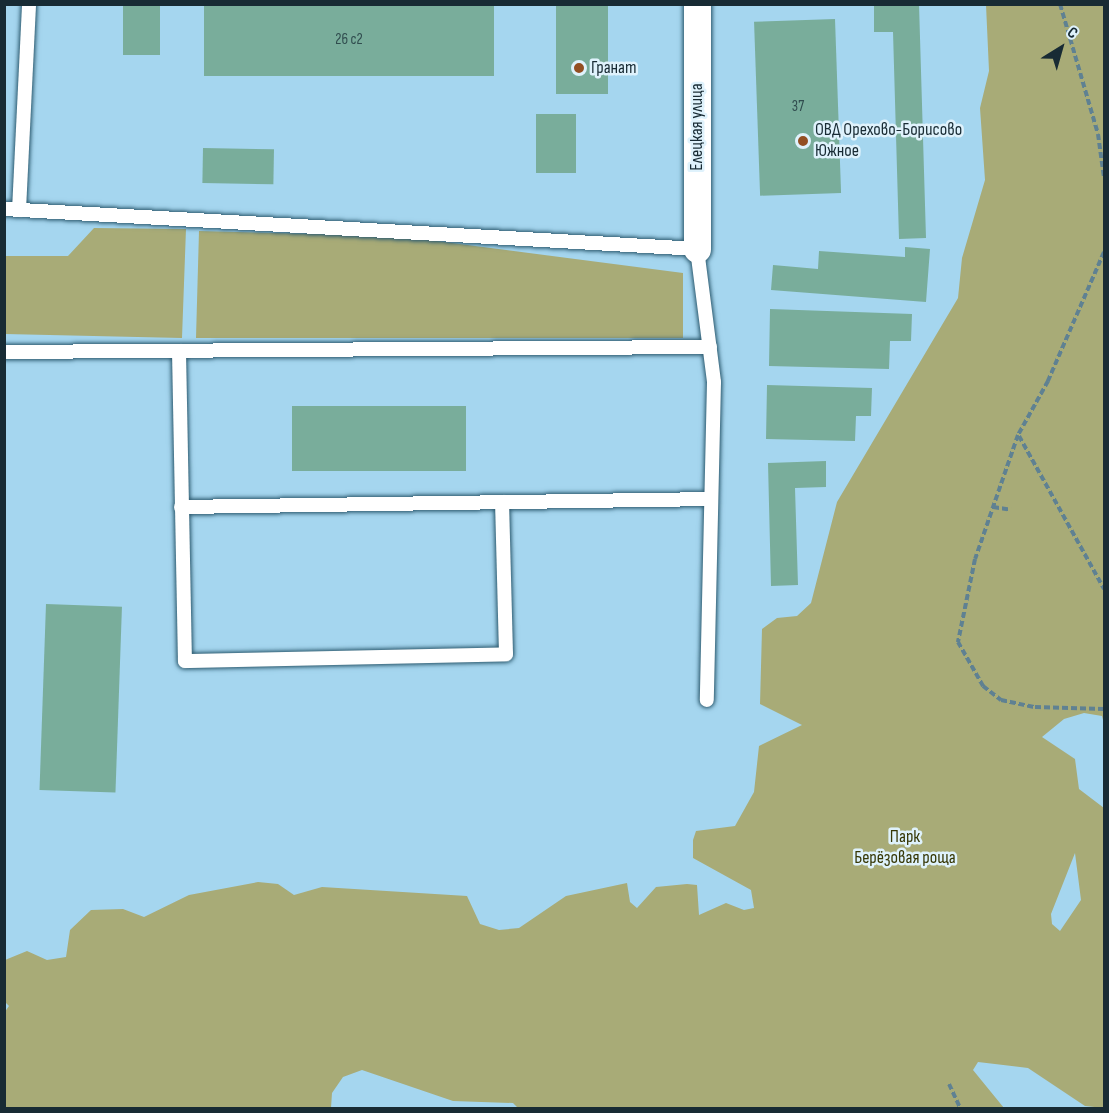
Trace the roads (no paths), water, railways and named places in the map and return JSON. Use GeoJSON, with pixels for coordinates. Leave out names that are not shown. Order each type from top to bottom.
{"type":"FeatureCollection","features":[{"type":"Feature","properties":{"kind":"street","name":"Елецкая улица"},"geometry":{"type":"LineString","coordinates":[[697,4],[697,249]]}},
{"type":"Feature","properties":{"kind":"lane"},"geometry":{"type":"LineString","coordinates":[[20,210],[29,4]]}},
{"type":"Feature","properties":{"kind":"lane"},"geometry":{"type":"LineString","coordinates":[[4,209],[697,249],[714,382],[707,700]]}},
{"type":"Feature","properties":{"kind":"lane"},"geometry":{"type":"LineString","coordinates":[[4,352],[710,347]]}},
{"type":"Feature","properties":{"kind":"lane"},"geometry":{"type":"LineString","coordinates":[[179,351],[185,661],[506,654],[502,502]]}},
{"type":"Feature","properties":{"kind":"lane"},"geometry":{"type":"LineString","coordinates":[[181,507],[711,499]]}},
{"type":"Feature","properties":{"kind":"place","name":"Гранат"},"geometry":{"type":"Point","coordinates":[579,68]}},
{"type":"Feature","properties":{"kind":"place","name":"ОВД Орехово-Борисово Южное"},"geometry":{"type":"Point","coordinates":[803,141]}},
{"type":"Feature","properties":{"kind":"park label","name":"Парк Берёзовая роща"},"geometry":{"type":"Point","coordinates":[905,848]}}]}
